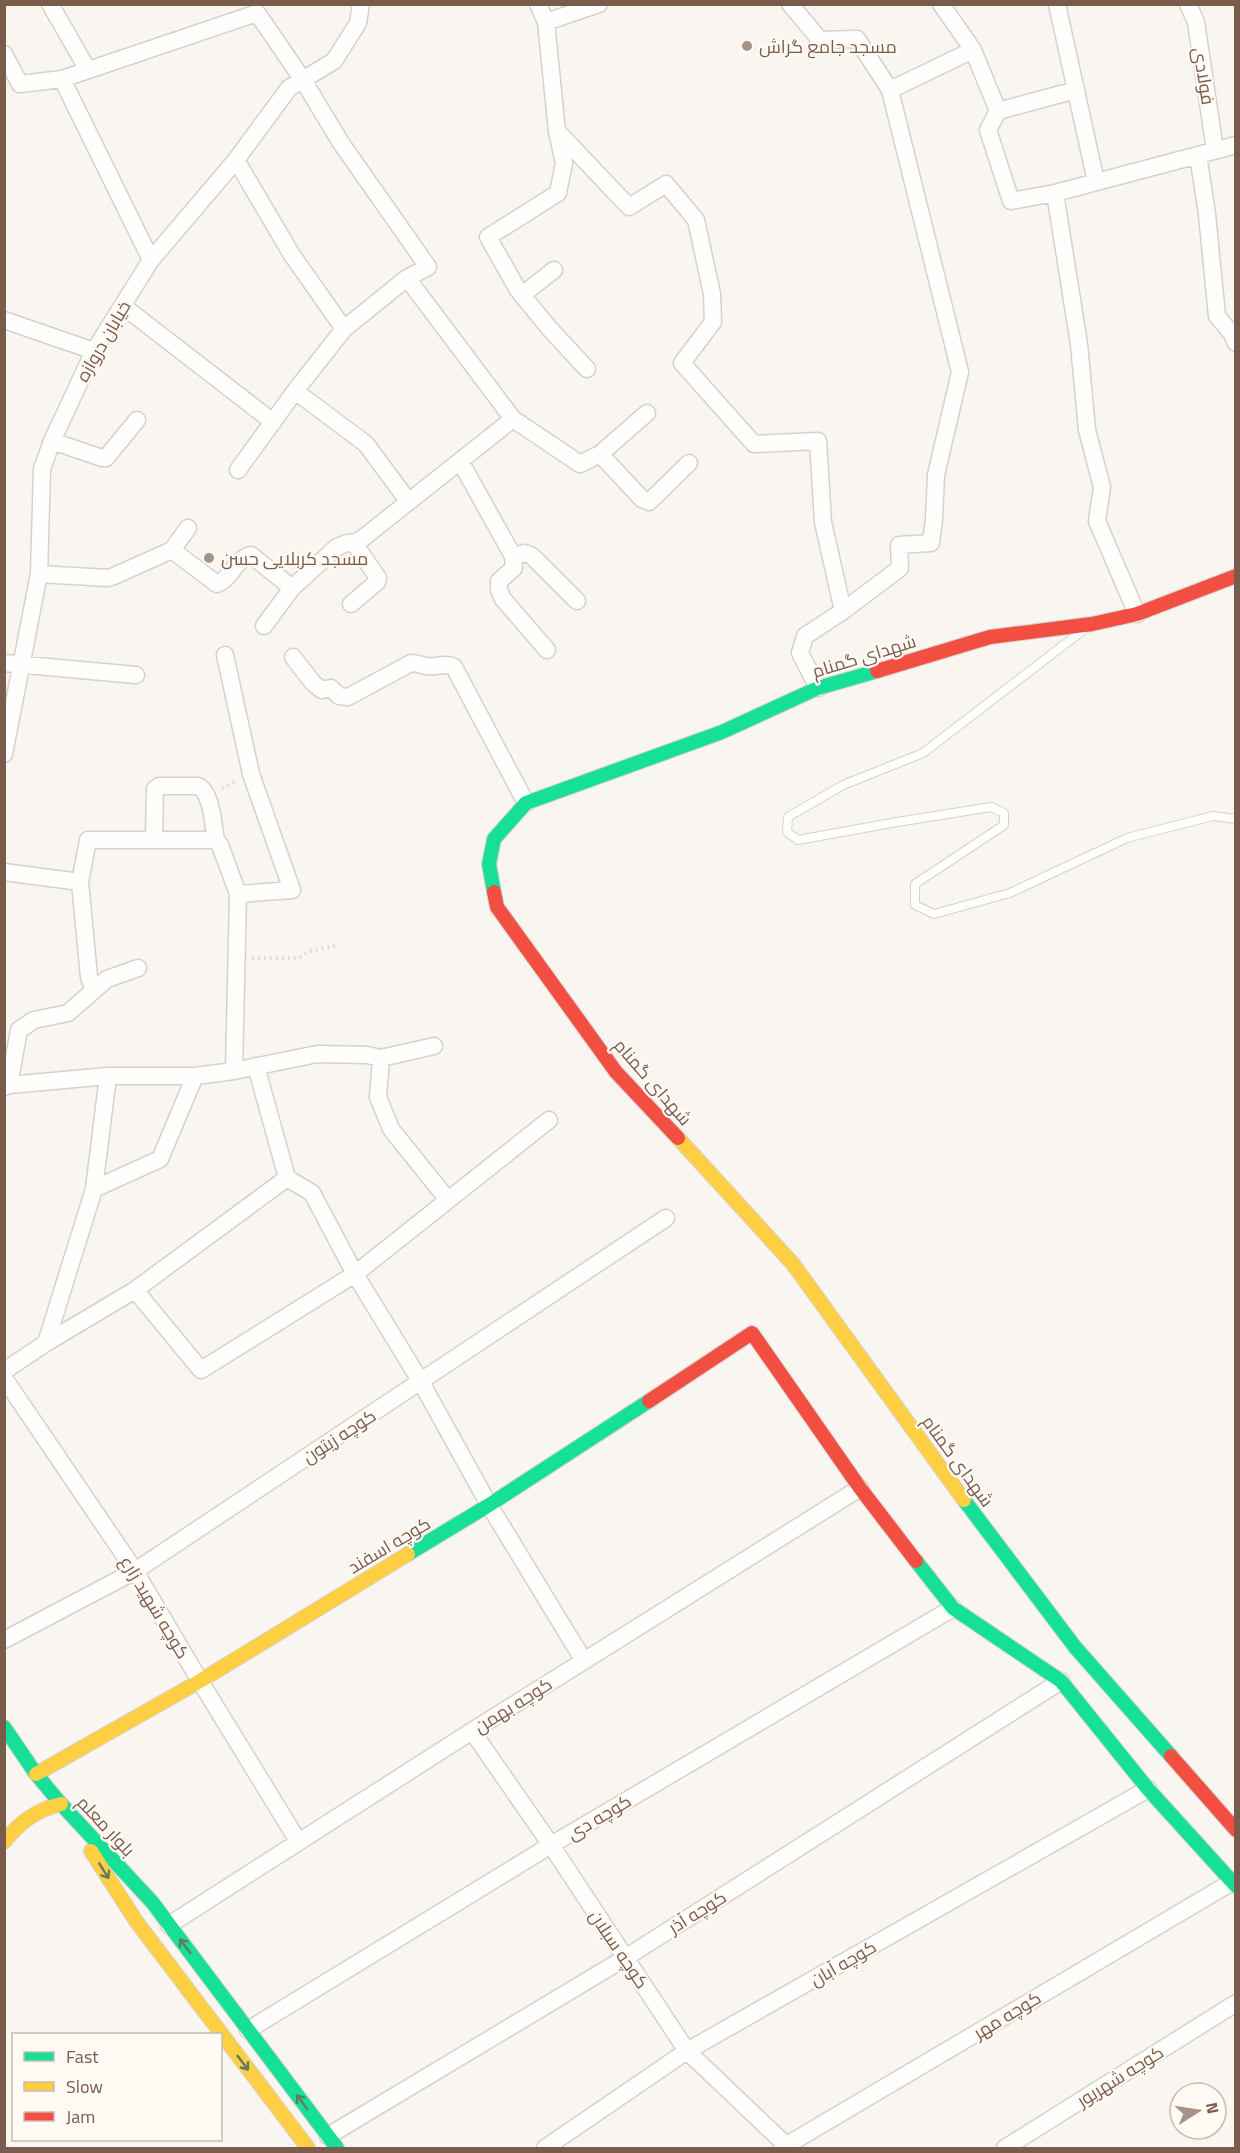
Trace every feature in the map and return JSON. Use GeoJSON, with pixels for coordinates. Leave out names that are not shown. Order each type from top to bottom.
{"type":"FeatureCollection","features":[{"type":"Feature","properties":{"kind":"street"},"geometry":{"type":"LineString","coordinates":[[50,4],[88,70]]}},
{"type":"Feature","properties":{"kind":"street","name":"خیابان دروازه"},"geometry":{"type":"LineString","coordinates":[[4,754],[13,665],[39,574],[42,469],[52,441],[94,351],[151,260],[236,160],[289,88],[334,61],[358,23],[361,4]]}},
{"type":"Feature","properties":{"kind":"street"},"geometry":{"type":"LineString","coordinates":[[538,4],[546,22],[556,131],[564,163],[558,193],[488,237],[522,295],[587,369]]}},
{"type":"Feature","properties":{"kind":"street"},"geometry":{"type":"LineString","coordinates":[[546,22],[599,4]]}},
{"type":"Feature","properties":{"kind":"street"},"geometry":{"type":"LineString","coordinates":[[790,4],[820,39],[857,39],[890,90],[960,372],[936,475],[931,543],[899,545],[900,567],[843,611],[805,636],[800,653],[818,688]]}},
{"type":"Feature","properties":{"kind":"street"},"geometry":{"type":"LineString","coordinates":[[941,4],[973,50],[998,111]]}},
{"type":"Feature","properties":{"kind":"street"},"geometry":{"type":"LineString","coordinates":[[1057,4],[1096,182]]}},
{"type":"Feature","properties":{"kind":"street","name":"فولادی"},"geometry":{"type":"LineString","coordinates":[[1188,4],[1196,22],[1215,150]]}},
{"type":"Feature","properties":{"kind":"street"},"geometry":{"type":"LineString","coordinates":[[4,54],[20,84],[62,79],[257,13],[303,80],[340,143],[428,267],[407,278],[344,328],[238,470]]}},
{"type":"Feature","properties":{"kind":"street"},"geometry":{"type":"LineString","coordinates":[[890,90],[973,50]]}},
{"type":"Feature","properties":{"kind":"street"},"geometry":{"type":"LineString","coordinates":[[62,79],[151,260]]}},
{"type":"Feature","properties":{"kind":"street"},"geometry":{"type":"LineString","coordinates":[[1076,90],[998,111],[988,130],[1011,201],[1055,193],[1236,145]]}},
{"type":"Feature","properties":{"kind":"street"},"geometry":{"type":"LineString","coordinates":[[556,131],[629,207],[666,184],[696,220],[712,294],[713,322],[682,363],[754,444],[818,441],[824,522],[843,611]]}},
{"type":"Feature","properties":{"kind":"street"},"geometry":{"type":"LineString","coordinates":[[1198,154],[1207,214],[1217,316],[1232,334],[1236,343]]}},
{"type":"Feature","properties":{"kind":"street"},"geometry":{"type":"LineString","coordinates":[[236,160],[292,255],[344,328]]}},
{"type":"Feature","properties":{"kind":"street"},"geometry":{"type":"LineString","coordinates":[[1055,193],[1079,344],[1087,430],[1102,487],[1097,521],[1137,614]]}},
{"type":"Feature","properties":{"kind":"street"},"geometry":{"type":"LineString","coordinates":[[522,295],[554,270]]}},
{"type":"Feature","properties":{"kind":"street"},"geometry":{"type":"LineString","coordinates":[[407,278],[513,419],[580,464],[600,454],[647,413]]}},
{"type":"Feature","properties":{"kind":"street"},"geometry":{"type":"LineString","coordinates":[[123,306],[273,422]]}},
{"type":"Feature","properties":{"kind":"street"},"geometry":{"type":"LineString","coordinates":[[4,320],[94,351]]}},
{"type":"Feature","properties":{"kind":"street"},"geometry":{"type":"LineString","coordinates":[[295,391],[366,444],[408,501]]}},
{"type":"Feature","properties":{"kind":"street"},"geometry":{"type":"LineString","coordinates":[[264,626],[292,588],[337,547],[354,543],[513,419]]}},
{"type":"Feature","properties":{"kind":"street"},"geometry":{"type":"LineString","coordinates":[[52,441],[106,458],[137,420]]}},
{"type":"Feature","properties":{"kind":"street"},"geometry":{"type":"LineString","coordinates":[[600,454],[642,499],[649,502],[689,464]]}},
{"type":"Feature","properties":{"kind":"street"},"geometry":{"type":"LineString","coordinates":[[460,461],[513,556],[514,568],[499,581],[502,599],[547,650]]}},
{"type":"Feature","properties":{"kind":"street"},"geometry":{"type":"LineString","coordinates":[[39,574],[108,578],[172,550],[188,528]]}},
{"type":"Feature","properties":{"kind":"street"},"geometry":{"type":"LineString","coordinates":[[351,604],[377,582],[378,578],[354,543]]}},
{"type":"Feature","properties":{"kind":"street"},"geometry":{"type":"LineString","coordinates":[[172,550],[217,584],[228,577],[245,556],[251,555],[292,588]]}},
{"type":"Feature","properties":{"kind":"street"},"geometry":{"type":"LineString","coordinates":[[513,556],[525,553],[532,556],[577,601]]}},
{"type":"Feature","properties":{"kind":"street","name":"شهدای گمنام"},"geometry":{"type":"LineString","coordinates":[[1236,576],[1137,614],[1092,624],[990,637],[818,688],[722,732],[526,803],[494,839],[489,864],[496,907],[616,1072],[793,1264],[987,1532],[1075,1647],[1236,1830]]}},
{"type":"Feature","properties":{"kind":"street"},"geometry":{"type":"LineString","coordinates":[[225,655],[251,774],[292,890],[238,894]]}},
{"type":"Feature","properties":{"kind":"street"},"geometry":{"type":"LineString","coordinates":[[293,657],[313,683],[322,690],[331,688],[339,696],[348,697],[411,663],[425,666],[449,664],[454,667],[526,803]]}},
{"type":"Feature","properties":{"kind":"street"},"geometry":{"type":"LineString","coordinates":[[13,665],[136,675]]}},
{"type":"Feature","properties":{"kind":"street"},"geometry":{"type":"LineString","coordinates":[[154,839],[155,789],[159,786],[203,788],[208,795],[216,840],[220,844],[238,894],[234,1071]]}},
{"type":"Feature","properties":{"kind":"street"},"geometry":{"type":"LineString","coordinates":[[97,987],[91,983],[89,977],[80,882],[88,840],[216,840]]}},
{"type":"Feature","properties":{"kind":"street"},"geometry":{"type":"LineString","coordinates":[[4,872],[80,882]]}},
{"type":"Feature","properties":{"kind":"street"},"geometry":{"type":"LineString","coordinates":[[138,968],[107,979],[68,1013],[34,1020],[19,1030],[7,1086],[108,1076],[195,1076],[234,1071],[317,1054],[368,1055],[381,1058],[434,1046]]}},
{"type":"Feature","properties":{"kind":"street"},"geometry":{"type":"LineString","coordinates":[[381,1058],[378,1097],[391,1129],[448,1200]]}},
{"type":"Feature","properties":{"kind":"street"},"geometry":{"type":"LineString","coordinates":[[256,1066],[287,1178],[312,1193],[355,1274],[421,1382],[489,1505],[584,1661]]}},
{"type":"Feature","properties":{"kind":"street"},"geometry":{"type":"LineString","coordinates":[[46,1343],[94,1189],[108,1076]]}},
{"type":"Feature","properties":{"kind":"street"},"geometry":{"type":"LineString","coordinates":[[94,1189],[160,1159],[195,1076]]}},
{"type":"Feature","properties":{"kind":"street"},"geometry":{"type":"LineString","coordinates":[[135,1290],[201,1370],[355,1274],[549,1120]]}},
{"type":"Feature","properties":{"kind":"street"},"geometry":{"type":"LineString","coordinates":[[4,1371],[135,1290],[287,1178]]}},
{"type":"Feature","properties":{"kind":"street","name":"کوچه زیتون"},"geometry":{"type":"LineString","coordinates":[[4,1640],[135,1571],[666,1218]]}},
{"type":"Feature","properties":{"kind":"street","name":"کوچه اسفند"},"geometry":{"type":"LineString","coordinates":[[36,1774],[200,1681],[489,1505],[752,1333],[860,1488]]}},
{"type":"Feature","properties":{"kind":"street","name":"کوچه شهید زارع"},"geometry":{"type":"LineString","coordinates":[[4,1378],[135,1571],[298,1841]]}},
{"type":"Feature","properties":{"kind":"street"},"geometry":{"type":"LineString","coordinates":[[860,1488],[953,1608],[1061,1681],[1148,1790],[1234,1884]]}},
{"type":"Feature","properties":{"kind":"street","name":"کوچه بهمن"},"geometry":{"type":"LineString","coordinates":[[169,1925],[298,1841],[860,1488]]}},
{"type":"Feature","properties":{"kind":"street","name":"کوچه دی"},"geometry":{"type":"LineString","coordinates":[[248,2030],[551,1845],[953,1608]]}},
{"type":"Feature","properties":{"kind":"street","name":"کوچه آذر"},"geometry":{"type":"LineString","coordinates":[[332,2142],[1061,1681]]}},
{"type":"Feature","properties":{"kind":"street"},"geometry":{"type":"LineString","coordinates":[[4,1727],[36,1774],[61,1804],[30,1814],[4,1842]]}},
{"type":"Feature","properties":{"kind":"street","name":"کوچه سبلان"},"geometry":{"type":"LineString","coordinates":[[472,1731],[551,1845],[687,2051],[786,2147]]}},
{"type":"Feature","properties":{"kind":"street","name":"کوچه آبان"},"geometry":{"type":"LineString","coordinates":[[545,2148],[687,2051],[1148,1790]]}},
{"type":"Feature","properties":{"kind":"street","name":"بلوار معلم"},"geometry":{"type":"LineString","coordinates":[[61,1804],[152,1902],[332,2142]]}},
{"type":"Feature","properties":{"kind":"street","name":"بلوار معلم"},"geometry":{"type":"LineString","coordinates":[[61,1804],[136,1922],[220,2033]]}},
{"type":"Feature","properties":{"kind":"street","name":"کوچه مهر"},"geometry":{"type":"LineString","coordinates":[[786,2147],[1234,1884]]}},
{"type":"Feature","properties":{"kind":"street","name":"کوچه شهریور"},"geometry":{"type":"LineString","coordinates":[[1005,2148],[1236,2003]]}},
{"type":"Feature","properties":{"kind":"street","name":"بلوار معلم"},"geometry":{"type":"LineString","coordinates":[[222,2035],[308,2148]]}},
{"type":"Feature","properties":{"kind":"lane"},"geometry":{"type":"LineString","coordinates":[[1092,624],[923,753],[843,785],[788,817],[787,832],[798,840],[991,807],[1004,813],[1004,825],[915,884],[915,905],[934,914],[1010,893],[1127,838],[1213,816],[1236,819]]}},
{"type":"Feature","properties":{"kind":"path"},"geometry":{"type":"LineString","coordinates":[[208,795],[251,774]]}},
{"type":"Feature","properties":{"kind":"path"},"geometry":{"type":"LineString","coordinates":[[235,957],[298,958],[310,951],[338,945]]}},
{"type":"Feature","properties":{"kind":"traffic: fast"},"geometry":{"type":"LineString","coordinates":[[494,892],[489,864],[494,839],[526,803],[722,732],[818,688],[877,671]]}},
{"type":"Feature","properties":{"kind":"traffic: fast"},"geometry":{"type":"LineString","coordinates":[[408,1554],[489,1505],[649,1401]]}},
{"type":"Feature","properties":{"kind":"traffic: fast"},"geometry":{"type":"LineString","coordinates":[[964,1500],[1075,1647],[1171,1756]]}},
{"type":"Feature","properties":{"kind":"traffic: fast"},"geometry":{"type":"LineString","coordinates":[[916,1561],[953,1608],[1061,1681],[1148,1789],[1236,1886]]}},
{"type":"Feature","properties":{"kind":"traffic: fast"},"geometry":{"type":"LineString","coordinates":[[4,1727],[36,1774],[61,1804],[152,1902],[337,2148]]}},
{"type":"Feature","properties":{"kind":"traffic: slow"},"geometry":{"type":"LineString","coordinates":[[678,1138],[793,1264],[964,1500]]}},
{"type":"Feature","properties":{"kind":"traffic: slow"},"geometry":{"type":"LineString","coordinates":[[36,1774],[200,1681],[408,1554]]}},
{"type":"Feature","properties":{"kind":"traffic: slow"},"geometry":{"type":"LineString","coordinates":[[4,1842],[29,1818],[61,1804]]}},
{"type":"Feature","properties":{"kind":"traffic: slow"},"geometry":{"type":"LineString","coordinates":[[91,1851],[136,1921],[221,2033]]}},
{"type":"Feature","properties":{"kind":"traffic: slow"},"geometry":{"type":"LineString","coordinates":[[222,2034],[308,2148]]}},
{"type":"Feature","properties":{"kind":"traffic: jam"},"geometry":{"type":"LineString","coordinates":[[877,671],[990,637],[1092,624],[1137,614],[1236,576]]}},
{"type":"Feature","properties":{"kind":"traffic: jam"},"geometry":{"type":"LineString","coordinates":[[494,892],[497,907],[616,1072],[678,1138]]}},
{"type":"Feature","properties":{"kind":"traffic: jam"},"geometry":{"type":"LineString","coordinates":[[649,1401],[752,1333],[860,1488],[916,1561]]}},
{"type":"Feature","properties":{"kind":"traffic: jam"},"geometry":{"type":"LineString","coordinates":[[1171,1756],[1236,1830]]}},
{"type":"Feature","properties":{"kind":"place","name":"مسجد جامع گراش"},"geometry":{"type":"Point","coordinates":[747,46]}},
{"type":"Feature","properties":{"kind":"place","name":"مسجد کربلایی حسن"},"geometry":{"type":"Point","coordinates":[209,558]}}]}
